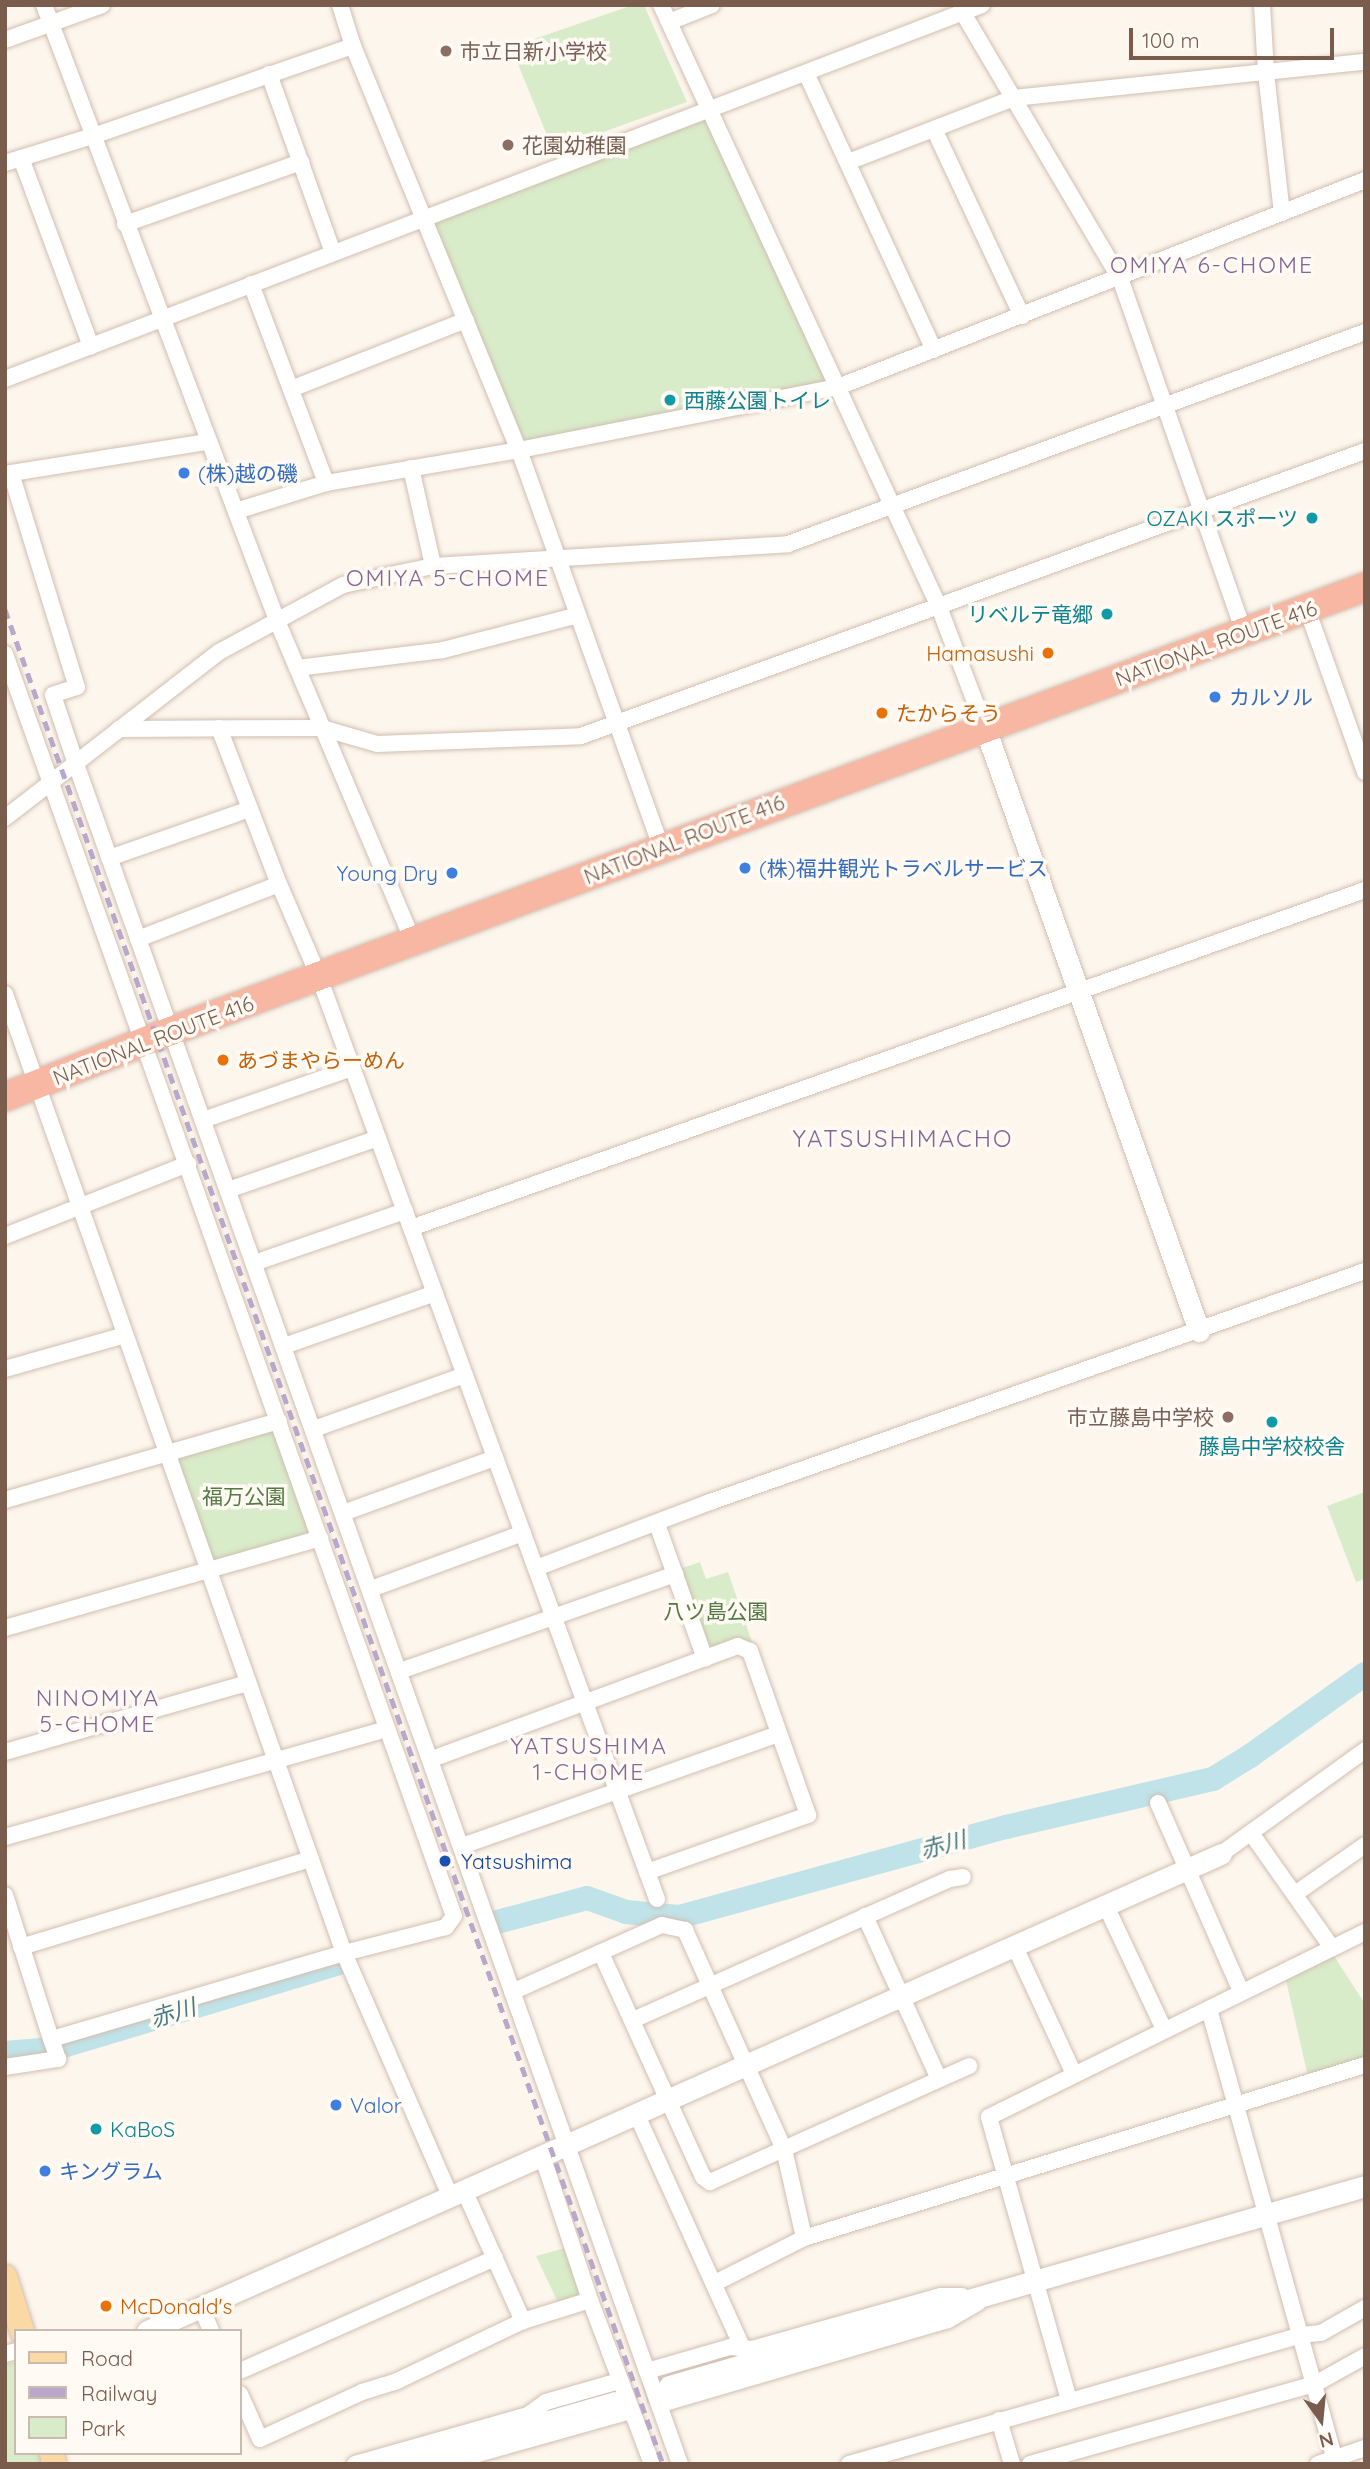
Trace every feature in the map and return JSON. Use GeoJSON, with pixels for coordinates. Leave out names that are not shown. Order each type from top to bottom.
{"type":"FeatureCollection","features":[{"type":"Feature","properties":{"kind":"highway","name":"NATIONAL ROUTE 416"},"geometry":{"type":"LineString","coordinates":[[5,1097],[142,1042],[661,847],[1365,587]]}},
{"type":"Feature","properties":{"kind":"main road"},"geometry":{"type":"LineString","coordinates":[[5,2277],[21,2329]]}},
{"type":"Feature","properties":{"kind":"street"},"geometry":{"type":"LineString","coordinates":[[44,5],[207,442],[278,623],[413,941]]}},
{"type":"Feature","properties":{"kind":"street"},"geometry":{"type":"LineString","coordinates":[[5,40],[102,5]]}},
{"type":"Feature","properties":{"kind":"street"},"geometry":{"type":"LineString","coordinates":[[340,5],[353,46],[519,450],[661,847]]}},
{"type":"Feature","properties":{"kind":"street"},"geometry":{"type":"LineString","coordinates":[[661,5],[939,607],[985,728],[1199,1331]]}},
{"type":"Feature","properties":{"kind":"street"},"geometry":{"type":"LineString","coordinates":[[669,22],[712,5]]}},
{"type":"Feature","properties":{"kind":"street"},"geometry":{"type":"LineString","coordinates":[[5,379],[982,5]]}},
{"type":"Feature","properties":{"kind":"street"},"geometry":{"type":"LineString","coordinates":[[1262,5],[1266,73],[1282,213]]}},
{"type":"Feature","properties":{"kind":"street"},"geometry":{"type":"LineString","coordinates":[[964,10],[1120,278],[1244,632]]}},
{"type":"Feature","properties":{"kind":"street"},"geometry":{"type":"LineString","coordinates":[[91,346],[13,160],[93,136],[353,46]]}},
{"type":"Feature","properties":{"kind":"street"},"geometry":{"type":"LineString","coordinates":[[848,162],[1014,98],[1365,62]]}},
{"type":"Feature","properties":{"kind":"street"},"geometry":{"type":"LineString","coordinates":[[806,73],[934,350]]}},
{"type":"Feature","properties":{"kind":"street"},"geometry":{"type":"LineString","coordinates":[[269,74],[333,253]]}},
{"type":"Feature","properties":{"kind":"street"},"geometry":{"type":"LineString","coordinates":[[934,129],[1022,316]]}},
{"type":"Feature","properties":{"kind":"street"},"geometry":{"type":"LineString","coordinates":[[125,224],[301,162]]}},
{"type":"Feature","properties":{"kind":"street"},"geometry":{"type":"LineString","coordinates":[[236,511],[326,483],[519,450],[838,387],[1365,180]]}},
{"type":"Feature","properties":{"kind":"street"},"geometry":{"type":"LineString","coordinates":[[251,284],[326,483]]}},
{"type":"Feature","properties":{"kind":"street"},"geometry":{"type":"LineString","coordinates":[[290,389],[466,320]]}},
{"type":"Feature","properties":{"kind":"street"},"geometry":{"type":"LineString","coordinates":[[5,818],[219,652],[278,623],[343,585],[433,566],[788,544],[1365,331]]}},
{"type":"Feature","properties":{"kind":"street"},"geometry":{"type":"LineString","coordinates":[[207,442],[8,473],[77,687],[53,695],[432,1759],[566,2146],[648,2371],[665,2395],[680,2464]]}},
{"type":"Feature","properties":{"kind":"street"},"geometry":{"type":"LineString","coordinates":[[119,729],[321,728],[377,744],[581,736],[1365,451]]}},
{"type":"Feature","properties":{"kind":"street"},"geometry":{"type":"LineString","coordinates":[[411,468],[433,566]]}},
{"type":"Feature","properties":{"kind":"street"},"geometry":{"type":"LineString","coordinates":[[1307,609],[1365,772]]}},
{"type":"Feature","properties":{"kind":"street"},"geometry":{"type":"LineString","coordinates":[[296,668],[443,650],[578,615]]}},
{"type":"Feature","properties":{"kind":"street"},"geometry":{"type":"LineString","coordinates":[[6,658],[454,1916],[446,1927],[344,1953],[51,2039]]}},
{"type":"Feature","properties":{"kind":"street"},"geometry":{"type":"LineString","coordinates":[[219,728],[279,884],[319,977],[657,1899]]}},
{"type":"Feature","properties":{"kind":"street"},"geometry":{"type":"LineString","coordinates":[[109,858],[250,808]]}},
{"type":"Feature","properties":{"kind":"street"},"geometry":{"type":"LineString","coordinates":[[138,939],[279,884]]}},
{"type":"Feature","properties":{"kind":"street"},"geometry":{"type":"LineString","coordinates":[[411,1228],[1365,890]]}},
{"type":"Feature","properties":{"kind":"street"},"geometry":{"type":"LineString","coordinates":[[5,994],[344,1953],[457,2193],[495,2258],[523,2321]]}},
{"type":"Feature","properties":{"kind":"street"},"geometry":{"type":"LineString","coordinates":[[203,1120],[352,1068]]}},
{"type":"Feature","properties":{"kind":"street"},"geometry":{"type":"LineString","coordinates":[[228,1190],[378,1138]]}},
{"type":"Feature","properties":{"kind":"street"},"geometry":{"type":"LineString","coordinates":[[5,1236],[188,1164]]}},
{"type":"Feature","properties":{"kind":"street"},"geometry":{"type":"LineString","coordinates":[[254,1263],[405,1211]]}},
{"type":"Feature","properties":{"kind":"street"},"geometry":{"type":"LineString","coordinates":[[536,1568],[1365,1271]]}},
{"type":"Feature","properties":{"kind":"street"},"geometry":{"type":"LineString","coordinates":[[284,1346],[435,1293]]}},
{"type":"Feature","properties":{"kind":"street"},"geometry":{"type":"LineString","coordinates":[[5,1369],[125,1335]]}},
{"type":"Feature","properties":{"kind":"street"},"geometry":{"type":"LineString","coordinates":[[313,1429],[465,1375]]}},
{"type":"Feature","properties":{"kind":"street"},"geometry":{"type":"LineString","coordinates":[[5,1500],[279,1421]]}},
{"type":"Feature","properties":{"kind":"street"},"geometry":{"type":"LineString","coordinates":[[343,1513],[495,1458]]}},
{"type":"Feature","properties":{"kind":"street"},"geometry":{"type":"LineString","coordinates":[[657,1524],[705,1658]]}},
{"type":"Feature","properties":{"kind":"street"},"geometry":{"type":"LineString","coordinates":[[371,1590],[523,1533]]}},
{"type":"Feature","properties":{"kind":"street"},"geometry":{"type":"LineString","coordinates":[[5,1628],[320,1538]]}},
{"type":"Feature","properties":{"kind":"street"},"geometry":{"type":"LineString","coordinates":[[400,1671],[675,1574]]}},
{"type":"Feature","properties":{"kind":"street"},"geometry":{"type":"LineString","coordinates":[[432,1759],[738,1646],[750,1651],[808,1815],[647,1872]]}},
{"type":"Feature","properties":{"kind":"street"},"geometry":{"type":"LineString","coordinates":[[5,1752],[248,1683]]}},
{"type":"Feature","properties":{"kind":"street"},"geometry":{"type":"LineString","coordinates":[[5,1837],[387,1729]]}},
{"type":"Feature","properties":{"kind":"street"},"geometry":{"type":"LineString","coordinates":[[462,1846],[779,1734]]}},
{"type":"Feature","properties":{"kind":"street"},"geometry":{"type":"LineString","coordinates":[[151,2329],[1188,1871],[1221,1854],[1365,1750]]}},
{"type":"Feature","properties":{"kind":"street"},"geometry":{"type":"LineString","coordinates":[[1158,1803],[1241,1991]]}},
{"type":"Feature","properties":{"kind":"street"},"geometry":{"type":"LineString","coordinates":[[1251,1833],[1332,1948]]}},
{"type":"Feature","properties":{"kind":"street"},"geometry":{"type":"LineString","coordinates":[[1295,1894],[1365,1845]]}},
{"type":"Feature","properties":{"kind":"street"},"geometry":{"type":"LineString","coordinates":[[21,1947],[311,1860]]}},
{"type":"Feature","properties":{"kind":"street"},"geometry":{"type":"LineString","coordinates":[[634,2020],[950,1879],[964,1877]]}},
{"type":"Feature","properties":{"kind":"street"},"geometry":{"type":"LineString","coordinates":[[5,1895],[58,2059],[5,2067]]}},
{"type":"Feature","properties":{"kind":"street"},"geometry":{"type":"LineString","coordinates":[[1106,1906],[1164,2029]]}},
{"type":"Feature","properties":{"kind":"street"},"geometry":{"type":"LineString","coordinates":[[865,1916],[939,2079]]}},
{"type":"Feature","properties":{"kind":"street"},"geometry":{"type":"LineString","coordinates":[[512,1992],[662,1925],[685,1930],[784,2149],[804,2238]]}},
{"type":"Feature","properties":{"kind":"street"},"geometry":{"type":"LineString","coordinates":[[1069,2400],[989,2117],[1365,1932]]}},
{"type":"Feature","properties":{"kind":"street"},"geometry":{"type":"LineString","coordinates":[[1015,1947],[1074,2074]]}},
{"type":"Feature","properties":{"kind":"street"},"geometry":{"type":"LineString","coordinates":[[601,1953],[634,2020],[703,2177],[710,2182],[969,2066]]}},
{"type":"Feature","properties":{"kind":"street"},"geometry":{"type":"LineString","coordinates":[[1209,2009],[1269,2215],[1335,2461]]}},
{"type":"Feature","properties":{"kind":"street"},"geometry":{"type":"LineString","coordinates":[[715,2283],[804,2238],[1004,2174],[1365,2065]]}},
{"type":"Feature","properties":{"kind":"street"},"geometry":{"type":"LineString","coordinates":[[636,2113],[742,2347]]}},
{"type":"Feature","properties":{"kind":"street"},"geometry":{"type":"LineString","coordinates":[[541,2155],[622,2398],[652,2464]]}},
{"type":"Feature","properties":{"kind":"street"},"geometry":{"type":"LineString","coordinates":[[665,2395],[1365,2186]]}},
{"type":"Feature","properties":{"kind":"street"},"geometry":{"type":"LineString","coordinates":[[242,2370],[495,2258]]}},
{"type":"Feature","properties":{"kind":"street"},"geometry":{"type":"LineString","coordinates":[[648,2371],[730,2347],[752,2349],[941,2296],[993,2295]]}},
{"type":"Feature","properties":{"kind":"street"},"geometry":{"type":"LineString","coordinates":[[242,2399],[260,2439],[362,2392],[397,2381],[523,2321],[590,2300]]}},
{"type":"Feature","properties":{"kind":"street"},"geometry":{"type":"LineString","coordinates":[[201,2307],[210,2329]]}},
{"type":"Feature","properties":{"kind":"street"},"geometry":{"type":"LineString","coordinates":[[849,2464],[1301,2335],[1321,2333],[1365,2308]]}},
{"type":"Feature","properties":{"kind":"street"},"geometry":{"type":"LineString","coordinates":[[1030,2464],[1315,2384],[1365,2356]]}},
{"type":"Feature","properties":{"kind":"street"},"geometry":{"type":"LineString","coordinates":[[355,2464],[528,2415],[546,2402],[622,2398]]}},
{"type":"Feature","properties":{"kind":"street"},"geometry":{"type":"LineString","coordinates":[[399,2464],[622,2398]]}},
{"type":"Feature","properties":{"kind":"street"},"geometry":{"type":"LineString","coordinates":[[442,2464],[622,2398]]}},
{"type":"Feature","properties":{"kind":"street"},"geometry":{"type":"LineString","coordinates":[[999,2420],[1012,2464]]}},
{"type":"Feature","properties":{"kind":"street"},"geometry":{"type":"LineString","coordinates":[[1318,2464],[1335,2461],[1365,2448]]}},
{"type":"Feature","properties":{"kind":"green space"},"geometry":{"type":"Polygon","coordinates":[[[633,5],[644,5],[687,102],[553,150],[511,47],[633,5]]]}},
{"type":"Feature","properties":{"kind":"green space"},"geometry":{"type":"Polygon","coordinates":[[[707,118],[828,381],[524,449],[433,222],[707,118]]]}},
{"type":"Feature","properties":{"kind":"green space","name":"福万公園"},"geometry":{"type":"Polygon","coordinates":[[[279,1421],[319,1538],[209,1576],[168,1459],[279,1421]]]}},
{"type":"Feature","properties":{"kind":"green space"},"geometry":{"type":"Polygon","coordinates":[[[1365,1492],[1365,1579],[1356,1582],[1327,1506],[1365,1492]]]}},
{"type":"Feature","properties":{"kind":"green space","name":"八ツ島公園"},"geometry":{"type":"Polygon","coordinates":[[[700,1562],[706,1579],[728,1572],[752,1642],[705,1658],[677,1570],[700,1562]]]}},
{"type":"Feature","properties":{"kind":"green space"},"geometry":{"type":"Polygon","coordinates":[[[1334,1956],[1365,2004],[1365,2062],[1309,2081],[1285,1976],[1334,1956]]]}},
{"type":"Feature","properties":{"kind":"green space"},"geometry":{"type":"Polygon","coordinates":[[[572,2246],[590,2300],[561,2309],[536,2256],[572,2246]]]}},
{"type":"Feature","properties":{"kind":"green space"},"geometry":{"type":"Polygon","coordinates":[[[14,2362],[14,2455],[40,2455],[42,2464],[5,2464],[5,2364],[14,2362]]]}},
{"type":"Feature","properties":{"kind":"waterway","name":"赤川"},"geometry":{"type":"LineString","coordinates":[[497,1922],[587,1898],[626,1912],[679,1917],[1006,1827],[1213,1779],[1250,1756],[1365,1674]]}},
{"type":"Feature","properties":{"kind":"waterway","name":"赤川"},"geometry":{"type":"LineString","coordinates":[[5,2053],[53,2049],[339,1963]]}},
{"type":"Feature","properties":{"kind":"tunnel"},"geometry":{"type":"LineString","coordinates":[[615,2402],[669,2386]]}},
{"type":"Feature","properties":{"kind":"railway"},"geometry":{"type":"LineString","coordinates":[[5,609],[663,2464]]}},
{"type":"Feature","properties":{"kind":"place","name":"市立日新小学校"},"geometry":{"type":"Point","coordinates":[446,51]}},
{"type":"Feature","properties":{"kind":"place","name":"花園幼稚園"},"geometry":{"type":"Point","coordinates":[508,145]}},
{"type":"Feature","properties":{"kind":"place","name":"西藤公園トイレ"},"geometry":{"type":"Point","coordinates":[670,400]}},
{"type":"Feature","properties":{"kind":"place","name":"(株)越の磯"},"geometry":{"type":"Point","coordinates":[184,473]}},
{"type":"Feature","properties":{"kind":"place","name":"OZAKI スポーツ"},"geometry":{"type":"Point","coordinates":[1312,518]}},
{"type":"Feature","properties":{"kind":"place","name":"リベルテ竜郷"},"geometry":{"type":"Point","coordinates":[1107,614]}},
{"type":"Feature","properties":{"kind":"place","name":"Hamasushi"},"geometry":{"type":"Point","coordinates":[1048,653]}},
{"type":"Feature","properties":{"kind":"place","name":"カルソル"},"geometry":{"type":"Point","coordinates":[1215,697]}},
{"type":"Feature","properties":{"kind":"place","name":"たからそう"},"geometry":{"type":"Point","coordinates":[882,713]}},
{"type":"Feature","properties":{"kind":"place","name":"(株)福井観光トラベルサービス"},"geometry":{"type":"Point","coordinates":[745,868]}},
{"type":"Feature","properties":{"kind":"place","name":"Young Dry"},"geometry":{"type":"Point","coordinates":[452,873]}},
{"type":"Feature","properties":{"kind":"place","name":"あづまやらーめん"},"geometry":{"type":"Point","coordinates":[223,1060]}},
{"type":"Feature","properties":{"kind":"place","name":"市立藤島中学校"},"geometry":{"type":"Point","coordinates":[1228,1417]}},
{"type":"Feature","properties":{"kind":"place","name":"藤島中学校校舎"},"geometry":{"type":"Point","coordinates":[1272,1422]}},
{"type":"Feature","properties":{"kind":"place","name":"Yatsushima"},"geometry":{"type":"Point","coordinates":[445,1861]}},
{"type":"Feature","properties":{"kind":"place","name":"Valor"},"geometry":{"type":"Point","coordinates":[336,2105]}},
{"type":"Feature","properties":{"kind":"place","name":"KaBoS"},"geometry":{"type":"Point","coordinates":[96,2129]}},
{"type":"Feature","properties":{"kind":"place","name":"キングラム"},"geometry":{"type":"Point","coordinates":[45,2171]}},
{"type":"Feature","properties":{"kind":"place","name":"McDonald's"},"geometry":{"type":"Point","coordinates":[106,2306]}},
{"type":"Feature","properties":{"kind":"district","name":"OMIYA 6-CHOME"},"geometry":{"type":"Point","coordinates":[1212,265]}},
{"type":"Feature","properties":{"kind":"district","name":"OMIYA 5-CHOME"},"geometry":{"type":"Point","coordinates":[448,578]}},
{"type":"Feature","properties":{"kind":"district","name":"YATSUSHIMACHO"},"geometry":{"type":"Point","coordinates":[903,1139]}},
{"type":"Feature","properties":{"kind":"district","name":"NINOMIYA 5-CHOME"},"geometry":{"type":"Point","coordinates":[98,1711]}},
{"type":"Feature","properties":{"kind":"district","name":"YATSUSHIMA 1-CHOME"},"geometry":{"type":"Point","coordinates":[589,1759]}}]}
